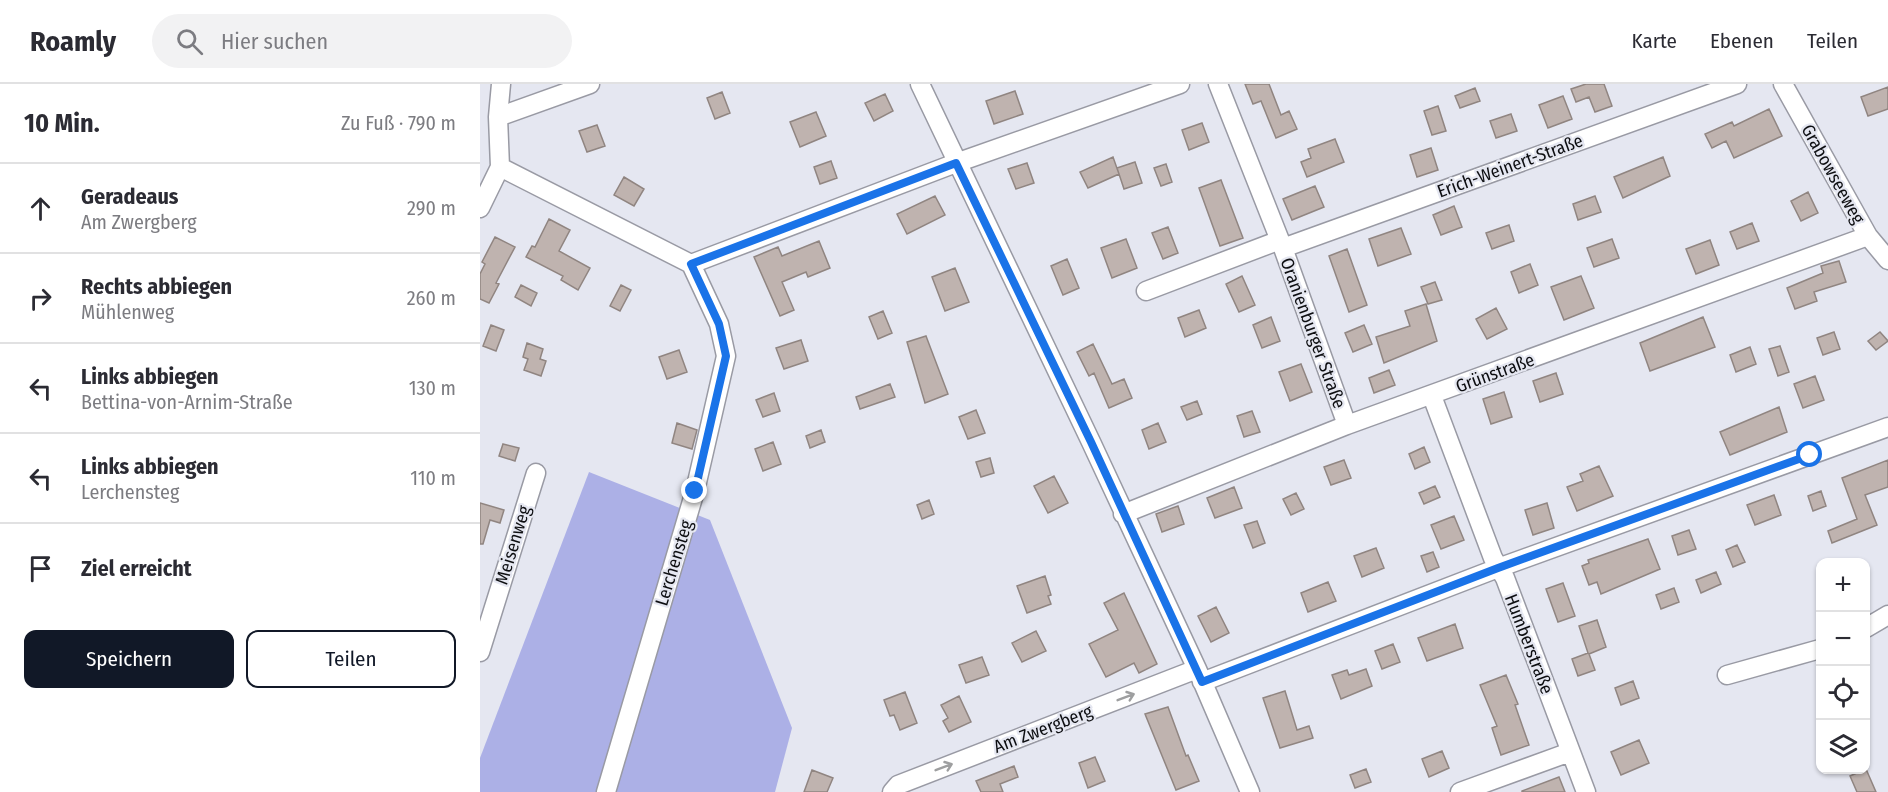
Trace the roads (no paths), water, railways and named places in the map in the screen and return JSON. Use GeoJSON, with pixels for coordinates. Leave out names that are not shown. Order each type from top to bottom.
{"type":"FeatureCollection","features":[{"type":"Feature","properties":{"kind":"street"},"geometry":{"type":"LineString","coordinates":[[480,208],[500,167],[498,117],[501,84]]}},
{"type":"Feature","properties":{"kind":"street"},"geometry":{"type":"LineString","coordinates":[[498,117],[590,84]]}},
{"type":"Feature","properties":{"kind":"street"},"geometry":{"type":"LineString","coordinates":[[920,84],[1091,442],[1199,675],[1250,792]]}},
{"type":"Feature","properties":{"kind":"street"},"geometry":{"type":"LineString","coordinates":[[500,167],[691,264],[956,163],[1180,84]]}},
{"type":"Feature","properties":{"kind":"street","name":"Oranienburger Straße"},"geometry":{"type":"LineString","coordinates":[[1218,84],[1281,244],[1347,425]]}},
{"type":"Feature","properties":{"kind":"street","name":"Erich-Weinert-Straße"},"geometry":{"type":"LineString","coordinates":[[1281,244],[1737,84]]}},
{"type":"Feature","properties":{"kind":"street","name":"Grabowseeweg"},"geometry":{"type":"LineString","coordinates":[[1783,84],[1868,236],[1888,260]]}},
{"type":"Feature","properties":{"kind":"street","name":"Grünstraße"},"geometry":{"type":"LineString","coordinates":[[1123,514],[1347,425],[1868,236]]}},
{"type":"Feature","properties":{"kind":"street","name":"Oranienburger Straße"},"geometry":{"type":"LineString","coordinates":[[1146,291],[1281,244]]}},
{"type":"Feature","properties":{"kind":"street","name":"Lerchensteg"},"geometry":{"type":"LineString","coordinates":[[606,792],[695,491],[726,356],[719,324],[691,264]]}},
{"type":"Feature","properties":{"kind":"street","name":"Humberstraße"},"geometry":{"type":"LineString","coordinates":[[1432,396],[1498,568],[1505,578],[1586,792]]}},
{"type":"Feature","properties":{"kind":"street","name":"Am Zwergberg"},"geometry":{"type":"LineString","coordinates":[[892,792],[898,785],[1888,427]]}},
{"type":"Feature","properties":{"kind":"street","name":"Meisenweg"},"geometry":{"type":"LineString","coordinates":[[480,652],[536,473]]}},
{"type":"Feature","properties":{"kind":"street"},"geometry":{"type":"LineString","coordinates":[[1870,626],[1888,615]]}},
{"type":"Feature","properties":{"kind":"street"},"geometry":{"type":"LineString","coordinates":[[1727,675],[1816,650]]}},
{"type":"Feature","properties":{"kind":"street"},"geometry":{"type":"LineString","coordinates":[[1460,792],[1570,752]]}}]}
